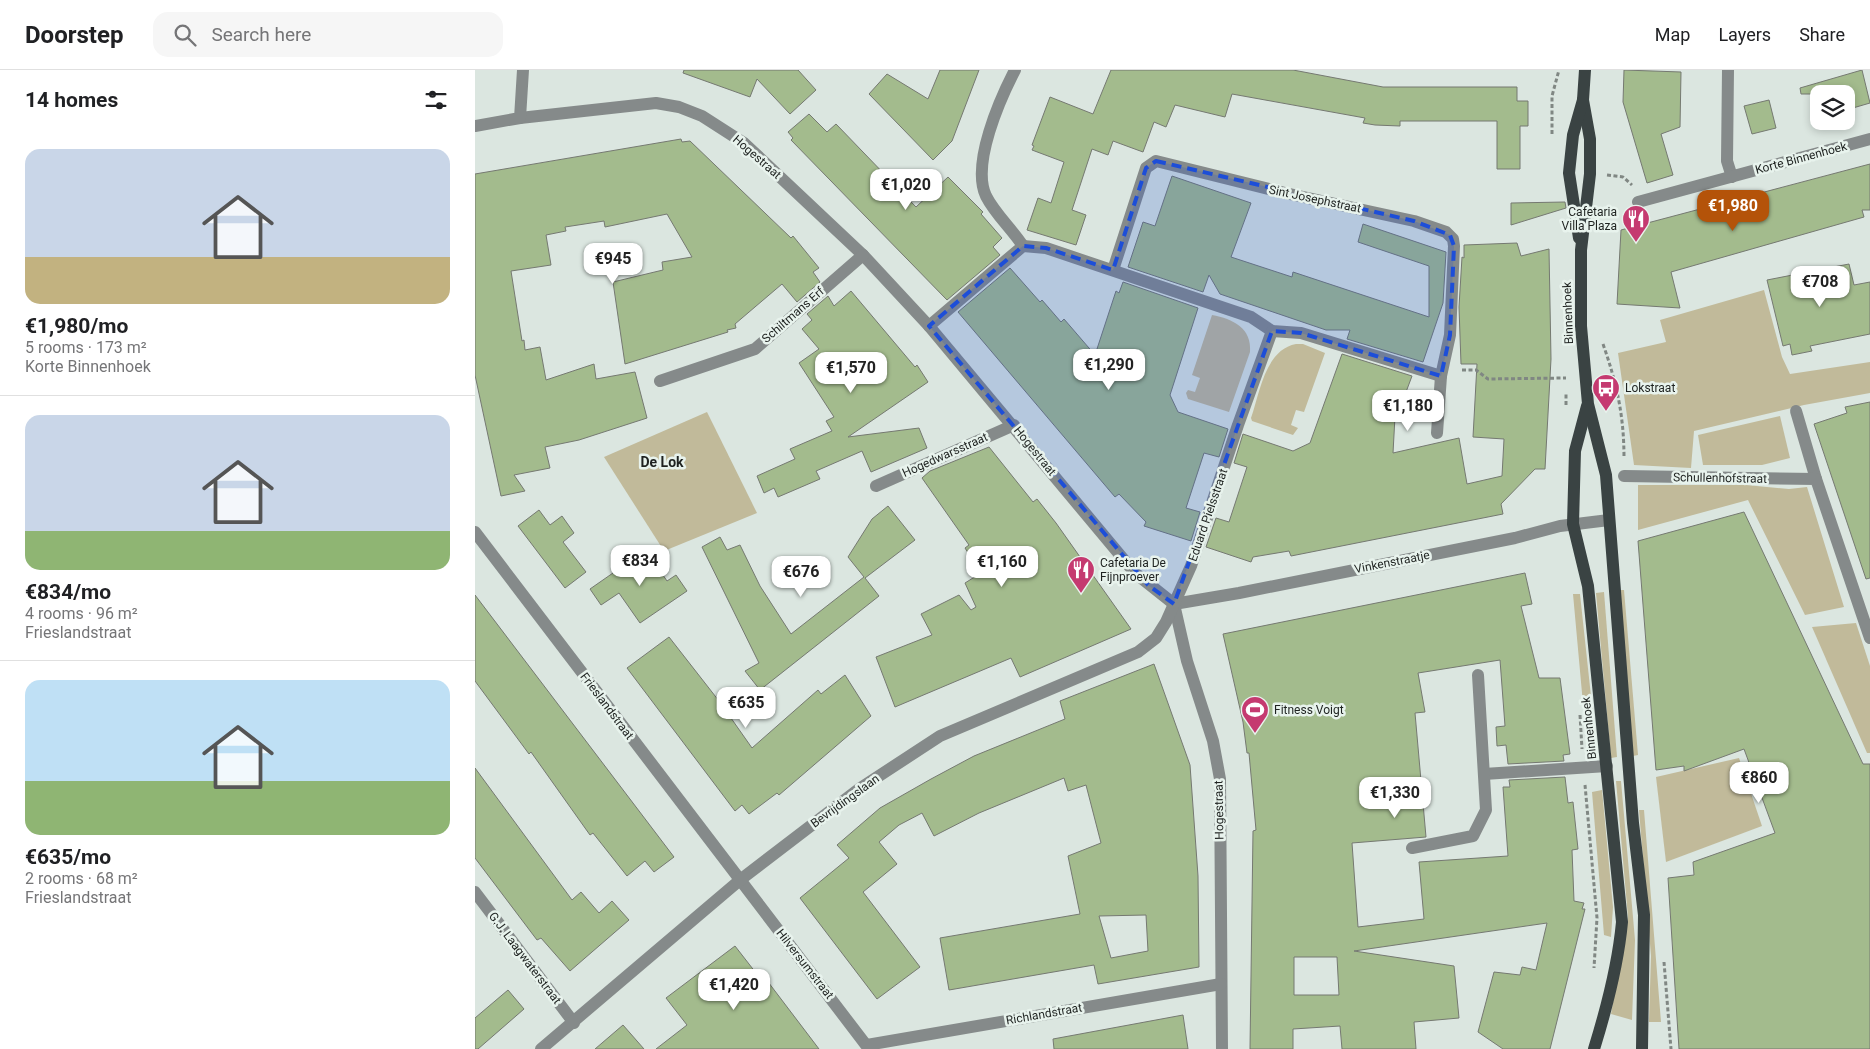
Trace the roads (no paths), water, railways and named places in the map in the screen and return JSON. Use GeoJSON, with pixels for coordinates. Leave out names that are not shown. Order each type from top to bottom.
{"type":"FeatureCollection","features":[{"type":"Feature","properties":{"kind":"main road"},"geometry":{"type":"LineString","coordinates":[[1583,100],[1585,70]]}},
{"type":"Feature","properties":{"kind":"main road","name":"Binnenhoek"},"geometry":{"type":"LineString","coordinates":[[1581,250],[1569,173],[1573,135],[1583,100]]}},
{"type":"Feature","properties":{"kind":"main road","name":"Binnenhoek"},"geometry":{"type":"LineString","coordinates":[[1583,100],[1590,139],[1590,174],[1581,250],[1581,326],[1588,404],[1606,475],[1633,823],[1644,915],[1642,1049]]}},
{"type":"Feature","properties":{"kind":"main road","name":"Binnenhoek"},"geometry":{"type":"LineString","coordinates":[[1588,404],[1575,451],[1573,524],[1588,586],[1622,922],[1619,957],[1594,1049]]}},
{"type":"Feature","properties":{"kind":"street"},"geometry":{"type":"LineString","coordinates":[[520,118],[523,70]]}},
{"type":"Feature","properties":{"kind":"street"},"geometry":{"type":"LineString","coordinates":[[1015,70],[991,126],[982,176],[987,198],[1023,246]]}},
{"type":"Feature","properties":{"kind":"street"},"geometry":{"type":"LineString","coordinates":[[1728,70],[1727,161],[1732,176]]}},
{"type":"Feature","properties":{"kind":"street","name":"Hogestraat"},"geometry":{"type":"LineString","coordinates":[[475,126],[520,118],[656,103],[679,107],[702,116],[744,143],[863,255],[929,326],[1014,425],[1135,573],[1174,604],[1187,661],[1213,741],[1220,779],[1222,1049]]}},
{"type":"Feature","properties":{"kind":"street","name":"Korte Binnenhoek"},"geometry":{"type":"LineString","coordinates":[[1638,202],[1870,139]]}},
{"type":"Feature","properties":{"kind":"street","name":"Sint Josephstraat"},"geometry":{"type":"LineString","coordinates":[[1113,270],[1146,168],[1155,161],[1285,194],[1414,221],[1447,232],[1453,239],[1454,246],[1450,335],[1441,376],[1437,433]]}},
{"type":"Feature","properties":{"kind":"street"},"geometry":{"type":"LineString","coordinates":[[929,326],[1023,246],[1046,248],[1251,317],[1273,331],[1301,333],[1441,376]]}},
{"type":"Feature","properties":{"kind":"street","name":"Schiltmans Erf"},"geometry":{"type":"LineString","coordinates":[[660,381],[755,349],[863,255]]}},
{"type":"Feature","properties":{"kind":"street","name":"Eduard Pielsstraat"},"geometry":{"type":"LineString","coordinates":[[1174,604],[1198,546],[1238,425],[1273,331]]}},
{"type":"Feature","properties":{"kind":"street"},"geometry":{"type":"LineString","coordinates":[[1796,411],[1816,479],[1870,638]]}},
{"type":"Feature","properties":{"kind":"street","name":"Hogedwarsstraat"},"geometry":{"type":"LineString","coordinates":[[876,486],[1014,425]]}},
{"type":"Feature","properties":{"kind":"street","name":"Schullenhofstraat"},"geometry":{"type":"LineString","coordinates":[[1624,476],[1816,479]]}},
{"type":"Feature","properties":{"kind":"street","name":"Vinkenstraatje"},"geometry":{"type":"LineString","coordinates":[[1174,604],[1239,593],[1573,524],[1609,520]]}},
{"type":"Feature","properties":{"kind":"street","name":"Frieslandstraat"},"geometry":{"type":"LineString","coordinates":[[475,532],[740,880]]}},
{"type":"Feature","properties":{"kind":"street","name":"Bevrijdingslaan"},"geometry":{"type":"LineString","coordinates":[[541,1049],[574,1023],[740,880],[859,789],[940,736],[1138,652],[1156,638],[1174,604]]}},
{"type":"Feature","properties":{"kind":"street"},"geometry":{"type":"LineString","coordinates":[[1412,848],[1473,836],[1486,810],[1478,675]]}},
{"type":"Feature","properties":{"kind":"street"},"geometry":{"type":"LineString","coordinates":[[1484,774],[1607,766]]}},
{"type":"Feature","properties":{"kind":"street","name":"Hilversumstraat"},"geometry":{"type":"LineString","coordinates":[[740,880],[868,1047]]}},
{"type":"Feature","properties":{"kind":"street","name":"G.J. Laagwaterstraat"},"geometry":{"type":"LineString","coordinates":[[475,892],[574,1023]]}},
{"type":"Feature","properties":{"kind":"street","name":"Richlandstraat"},"geometry":{"type":"LineString","coordinates":[[868,1047],[1221,984]]}},
{"type":"Feature","properties":{"kind":"place","name":"Cafetaria Villa Plaza"},"geometry":{"type":"Point","coordinates":[1636,243]}},
{"type":"Feature","properties":{"kind":"place","name":"Lokstraat"},"geometry":{"type":"Point","coordinates":[1606,412]}},
{"type":"Feature","properties":{"kind":"place","name":"Cafetaria De Fijnproever"},"geometry":{"type":"Point","coordinates":[1081,594]}},
{"type":"Feature","properties":{"kind":"place","name":"Fitness Voigt"},"geometry":{"type":"Point","coordinates":[1255,734]}},
{"type":"Feature","properties":{"kind":"district","name":"De Lok"},"geometry":{"type":"Point","coordinates":[662,462]}}]}
